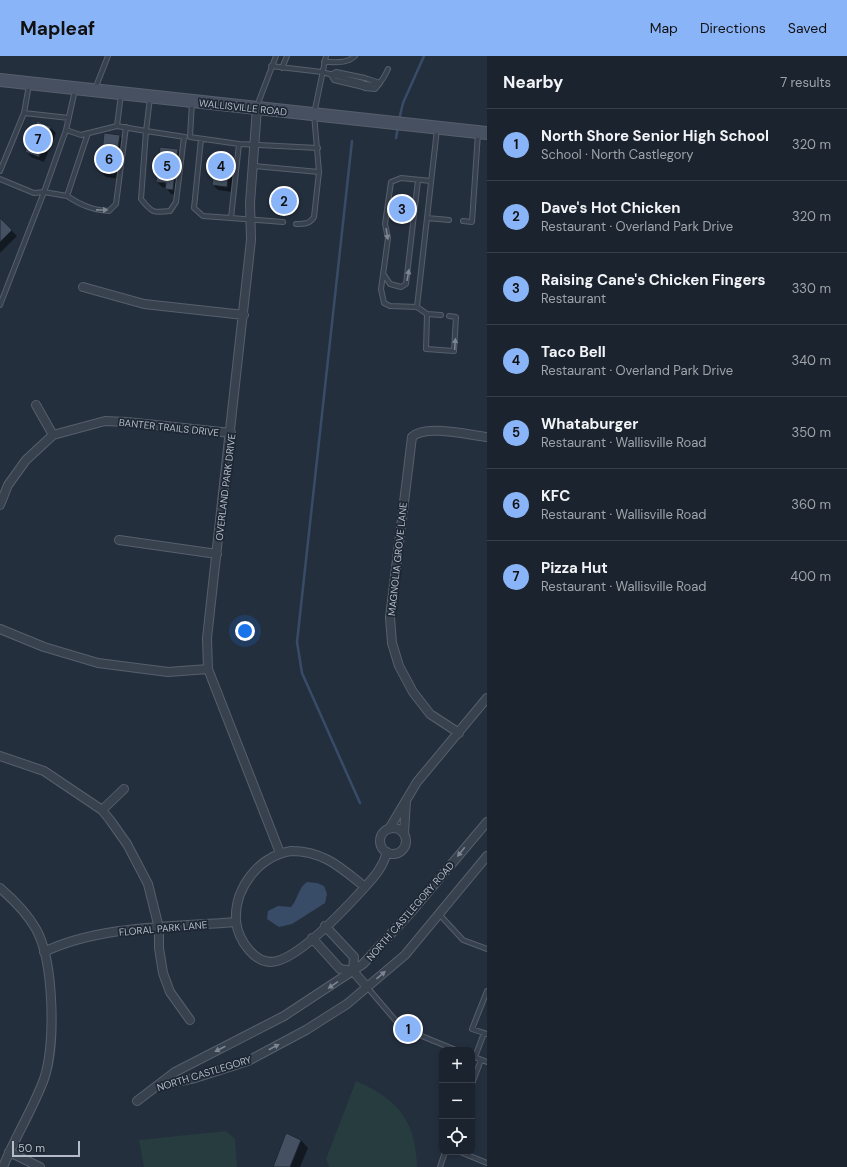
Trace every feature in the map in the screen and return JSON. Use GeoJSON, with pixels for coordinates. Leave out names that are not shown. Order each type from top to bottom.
{"type":"FeatureCollection","features":[{"type":"Feature","properties":{"kind":"main road","name":"WALLISVILLE ROAD"},"geometry":{"type":"LineString","coordinates":[[0,80],[483,133]]}},
{"type":"Feature","properties":{"kind":"street","name":"OVERLAND PARK DRIVE"},"geometry":{"type":"LineString","coordinates":[[257,108],[254,144],[251,240],[244,315],[207,638],[208,670],[280,853]]}},
{"type":"Feature","properties":{"kind":"street"},"geometry":{"type":"LineString","coordinates":[[83,287],[144,304],[244,315]]}},
{"type":"Feature","properties":{"kind":"street"},"geometry":{"type":"LineString","coordinates":[[36,405],[53,435]]}},
{"type":"Feature","properties":{"kind":"street","name":"BANTER TRAILS DRIVE"},"geometry":{"type":"LineString","coordinates":[[0,505],[8,485],[26,460],[53,435],[105,421],[231,433]]}},
{"type":"Feature","properties":{"kind":"street","name":"MAGNOLIA GROVE LANE"},"geometry":{"type":"LineString","coordinates":[[459,733],[430,714],[413,692],[399,666],[392,643],[390,617],[412,437],[415,433],[435,430],[487,437]]}},
{"type":"Feature","properties":{"kind":"street"},"geometry":{"type":"LineString","coordinates":[[119,540],[217,554]]}},
{"type":"Feature","properties":{"kind":"street"},"geometry":{"type":"LineString","coordinates":[[0,629],[44,647],[98,663],[168,672],[208,670]]}},
{"type":"Feature","properties":{"kind":"street"},"geometry":{"type":"LineString","coordinates":[[406,802],[404,833],[406,842],[403,848],[396,853],[387,852],[382,848],[380,839],[385,831],[389,829],[417,782],[487,698]]}},
{"type":"Feature","properties":{"kind":"street"},"geometry":{"type":"LineString","coordinates":[[0,756],[44,771],[102,810],[127,844],[148,884],[159,928],[159,948],[163,974],[170,992],[190,1020]]}},
{"type":"Feature","properties":{"kind":"street"},"geometry":{"type":"LineString","coordinates":[[102,810],[124,789]]}},
{"type":"Feature","properties":{"kind":"street","name":"NORTH CASTLEGORY ROAD"},"geometry":{"type":"LineString","coordinates":[[158,1085],[175,1072],[284,1016],[363,964],[412,911],[487,822]]}},
{"type":"Feature","properties":{"kind":"street"},"geometry":{"type":"LineString","coordinates":[[389,829],[398,829],[404,833]]}},
{"type":"Feature","properties":{"kind":"street"},"geometry":{"type":"LineString","coordinates":[[365,887],[338,865],[320,855],[305,851],[280,853],[254,871],[246,882],[238,903],[236,922],[250,952],[267,962],[276,962],[284,959],[326,926],[365,887],[378,873],[385,861],[387,852]]}},
{"type":"Feature","properties":{"kind":"street"},"geometry":{"type":"LineString","coordinates":[[439,914],[487,856]]}},
{"type":"Feature","properties":{"kind":"street"},"geometry":{"type":"LineString","coordinates":[[0,888],[19,905],[37,930],[48,968],[52,1013],[48,1061],[44,1078],[3,1167]]}},
{"type":"Feature","properties":{"kind":"street","name":"NORTH CASTLEGORY"},"geometry":{"type":"LineString","coordinates":[[137,1101],[158,1085],[195,1078],[248,1061],[306,1030],[347,1004],[405,955],[439,914]]}},
{"type":"Feature","properties":{"kind":"street","name":"FLORAL PARK LANE"},"geometry":{"type":"LineString","coordinates":[[44,952],[57,946],[121,931],[236,922]]}},
{"type":"Feature","properties":{"kind":"street"},"geometry":{"type":"LineString","coordinates":[[326,926],[354,957],[354,971],[367,987]]}},
{"type":"Feature","properties":{"kind":"street"},"geometry":{"type":"LineString","coordinates":[[312,938],[340,969],[354,971]]}},
{"type":"Feature","properties":{"kind":"street"},"geometry":{"type":"LineString","coordinates":[[9,1152],[40,1167]]}},
{"type":"Feature","properties":{"kind":"lane"},"geometry":{"type":"LineString","coordinates":[[94,91],[108,56]]}},
{"type":"Feature","properties":{"kind":"lane"},"geometry":{"type":"LineString","coordinates":[[257,108],[271,66],[276,56]]}},
{"type":"Feature","properties":{"kind":"lane"},"geometry":{"type":"LineString","coordinates":[[282,68],[287,56]]}},
{"type":"Feature","properties":{"kind":"lane"},"geometry":{"type":"LineString","coordinates":[[296,224],[306,224],[312,221],[314,217],[319,172],[314,114],[326,56]]}},
{"type":"Feature","properties":{"kind":"lane"},"geometry":{"type":"LineString","coordinates":[[324,62],[351,60],[355,56]]}},
{"type":"Feature","properties":{"kind":"lane"},"geometry":{"type":"LineString","coordinates":[[271,66],[322,72],[376,89],[388,69]]}},
{"type":"Feature","properties":{"kind":"lane"},"geometry":{"type":"LineString","coordinates":[[331,75],[336,72],[366,78],[380,84]]}},
{"type":"Feature","properties":{"kind":"lane"},"geometry":{"type":"LineString","coordinates":[[0,171],[24,113],[29,84]]}},
{"type":"Feature","properties":{"kind":"lane"},"geometry":{"type":"LineString","coordinates":[[0,305],[44,192],[66,130],[76,89]]}},
{"type":"Feature","properties":{"kind":"lane"},"geometry":{"type":"LineString","coordinates":[[117,126],[121,94]]}},
{"type":"Feature","properties":{"kind":"lane"},"geometry":{"type":"LineString","coordinates":[[150,97],[141,199],[150,210],[155,213],[170,211],[176,202],[184,137]]}},
{"type":"Feature","properties":{"kind":"lane"},"geometry":{"type":"LineString","coordinates":[[190,138],[192,101]]}},
{"type":"Feature","properties":{"kind":"lane"},"geometry":{"type":"LineString","coordinates":[[24,113],[69,118]]}},
{"type":"Feature","properties":{"kind":"lane"},"geometry":{"type":"LineString","coordinates":[[66,130],[81,135],[117,126],[190,138],[239,144],[318,148]]}},
{"type":"Feature","properties":{"kind":"lane"},"geometry":{"type":"LineString","coordinates":[[0,179],[34,193],[44,192],[67,196],[84,206],[96,210],[109,211],[116,204],[126,127]]}},
{"type":"Feature","properties":{"kind":"lane"},"geometry":{"type":"LineString","coordinates":[[417,307],[437,128]]}},
{"type":"Feature","properties":{"kind":"lane"},"geometry":{"type":"LineString","coordinates":[[67,196],[88,133]]}},
{"type":"Feature","properties":{"kind":"lane"},"geometry":{"type":"LineString","coordinates":[[464,221],[472,222],[483,133]]}},
{"type":"Feature","properties":{"kind":"lane"},"geometry":{"type":"LineString","coordinates":[[201,139],[194,208],[203,216],[283,222]]}},
{"type":"Feature","properties":{"kind":"lane"},"geometry":{"type":"LineString","coordinates":[[230,218],[239,144]]}},
{"type":"Feature","properties":{"kind":"lane"},"geometry":{"type":"LineString","coordinates":[[253,166],[319,172]]}},
{"type":"Feature","properties":{"kind":"lane"},"geometry":{"type":"LineString","coordinates":[[431,181],[401,178],[391,182],[385,224],[388,238],[381,289],[384,303],[390,306],[417,307],[427,314],[441,315]]}},
{"type":"Feature","properties":{"kind":"lane"},"geometry":{"type":"LineString","coordinates":[[383,275],[390,284],[401,287],[406,284],[418,180]]}},
{"type":"Feature","properties":{"kind":"lane"},"geometry":{"type":"LineString","coordinates":[[427,218],[449,220]]}},
{"type":"Feature","properties":{"kind":"lane"},"geometry":{"type":"LineString","coordinates":[[427,314],[426,349],[454,352],[456,317],[449,316]]}},
{"type":"Feature","properties":{"kind":"lane"},"geometry":{"type":"LineString","coordinates":[[439,914],[463,940],[487,949]]}},
{"type":"Feature","properties":{"kind":"lane"},"geometry":{"type":"LineString","coordinates":[[367,987],[402,1028],[449,1047]]}},
{"type":"Feature","properties":{"kind":"lane"},"geometry":{"type":"LineString","coordinates":[[475,1053],[485,1034],[472,1029],[487,991]]}},
{"type":"Feature","properties":{"kind":"lane"},"geometry":{"type":"LineString","coordinates":[[475,1058],[487,1062]]}},
{"type":"Feature","properties":{"kind":"lane"},"geometry":{"type":"LineString","coordinates":[[472,1083],[481,1060]]}},
{"type":"Feature","properties":{"kind":"lane"},"geometry":{"type":"LineString","coordinates":[[440,1167],[445,1155]]}},
{"type":"Feature","properties":{"kind":"lane"},"geometry":{"type":"LineString","coordinates":[[467,1155],[487,1163]]}},
{"type":"Feature","properties":{"kind":"green space"},"geometry":{"type":"Polygon","coordinates":[[[356,1081],[383,1096],[402,1114],[413,1137],[417,1167],[329,1167],[326,1159],[356,1081]]]}},
{"type":"Feature","properties":{"kind":"green space"},"geometry":{"type":"Polygon","coordinates":[[[226,1131],[235,1139],[237,1167],[144,1167],[139,1140],[226,1131]]]}},
{"type":"Feature","properties":{"kind":"water"},"geometry":{"type":"Polygon","coordinates":[[[307,882],[317,883],[324,886],[327,894],[325,903],[292,924],[279,927],[267,919],[268,911],[278,906],[291,907],[302,887],[307,882]]]}},
{"type":"Feature","properties":{"kind":"building"},"geometry":{"type":"Polygon","coordinates":[[[37,121],[51,127],[39,157],[25,152],[37,121]]]}},
{"type":"Feature","properties":{"kind":"building"},"geometry":{"type":"Polygon","coordinates":[[[104,133],[120,135],[114,174],[100,172],[104,133]]]}},
{"type":"Feature","properties":{"kind":"building"},"geometry":{"type":"Polygon","coordinates":[[[160,147],[178,149],[173,190],[165,189],[166,183],[156,182],[160,147]]]}},
{"type":"Feature","properties":{"kind":"building"},"geometry":{"type":"Polygon","coordinates":[[[216,153],[231,155],[227,187],[212,185],[216,153]]]}},
{"type":"Feature","properties":{"kind":"building"},"geometry":{"type":"Polygon","coordinates":[[[0,218],[12,230],[0,242],[0,218]]]}},
{"type":"Feature","properties":{"kind":"building"},"geometry":{"type":"Polygon","coordinates":[[[286,1133],[301,1140],[290,1167],[273,1167],[286,1133]]]}},
{"type":"Feature","properties":{"kind":"waterway"},"geometry":{"type":"LineString","coordinates":[[399,120],[403,103],[424,56]]}},
{"type":"Feature","properties":{"kind":"waterway"},"geometry":{"type":"LineString","coordinates":[[396,138],[398,127]]}},
{"type":"Feature","properties":{"kind":"waterway"},"geometry":{"type":"LineString","coordinates":[[352,141],[297,642],[302,673],[360,803]]}},
{"type":"Feature","properties":{"kind":"place","name":"Pizza Hut"},"geometry":{"type":"Point","coordinates":[38,139]}},
{"type":"Feature","properties":{"kind":"place","name":"KFC"},"geometry":{"type":"Point","coordinates":[109,159]}},
{"type":"Feature","properties":{"kind":"place","name":"Whataburger"},"geometry":{"type":"Point","coordinates":[167,166]}},
{"type":"Feature","properties":{"kind":"place","name":"Taco Bell"},"geometry":{"type":"Point","coordinates":[221,166]}},
{"type":"Feature","properties":{"kind":"place","name":"Dave's Hot Chicken"},"geometry":{"type":"Point","coordinates":[284,201]}},
{"type":"Feature","properties":{"kind":"place","name":"Raising Cane's Chicken Fingers"},"geometry":{"type":"Point","coordinates":[402,209]}},
{"type":"Feature","properties":{"kind":"place","name":"North Shore Senior High School"},"geometry":{"type":"Point","coordinates":[408,1029]}}]}
